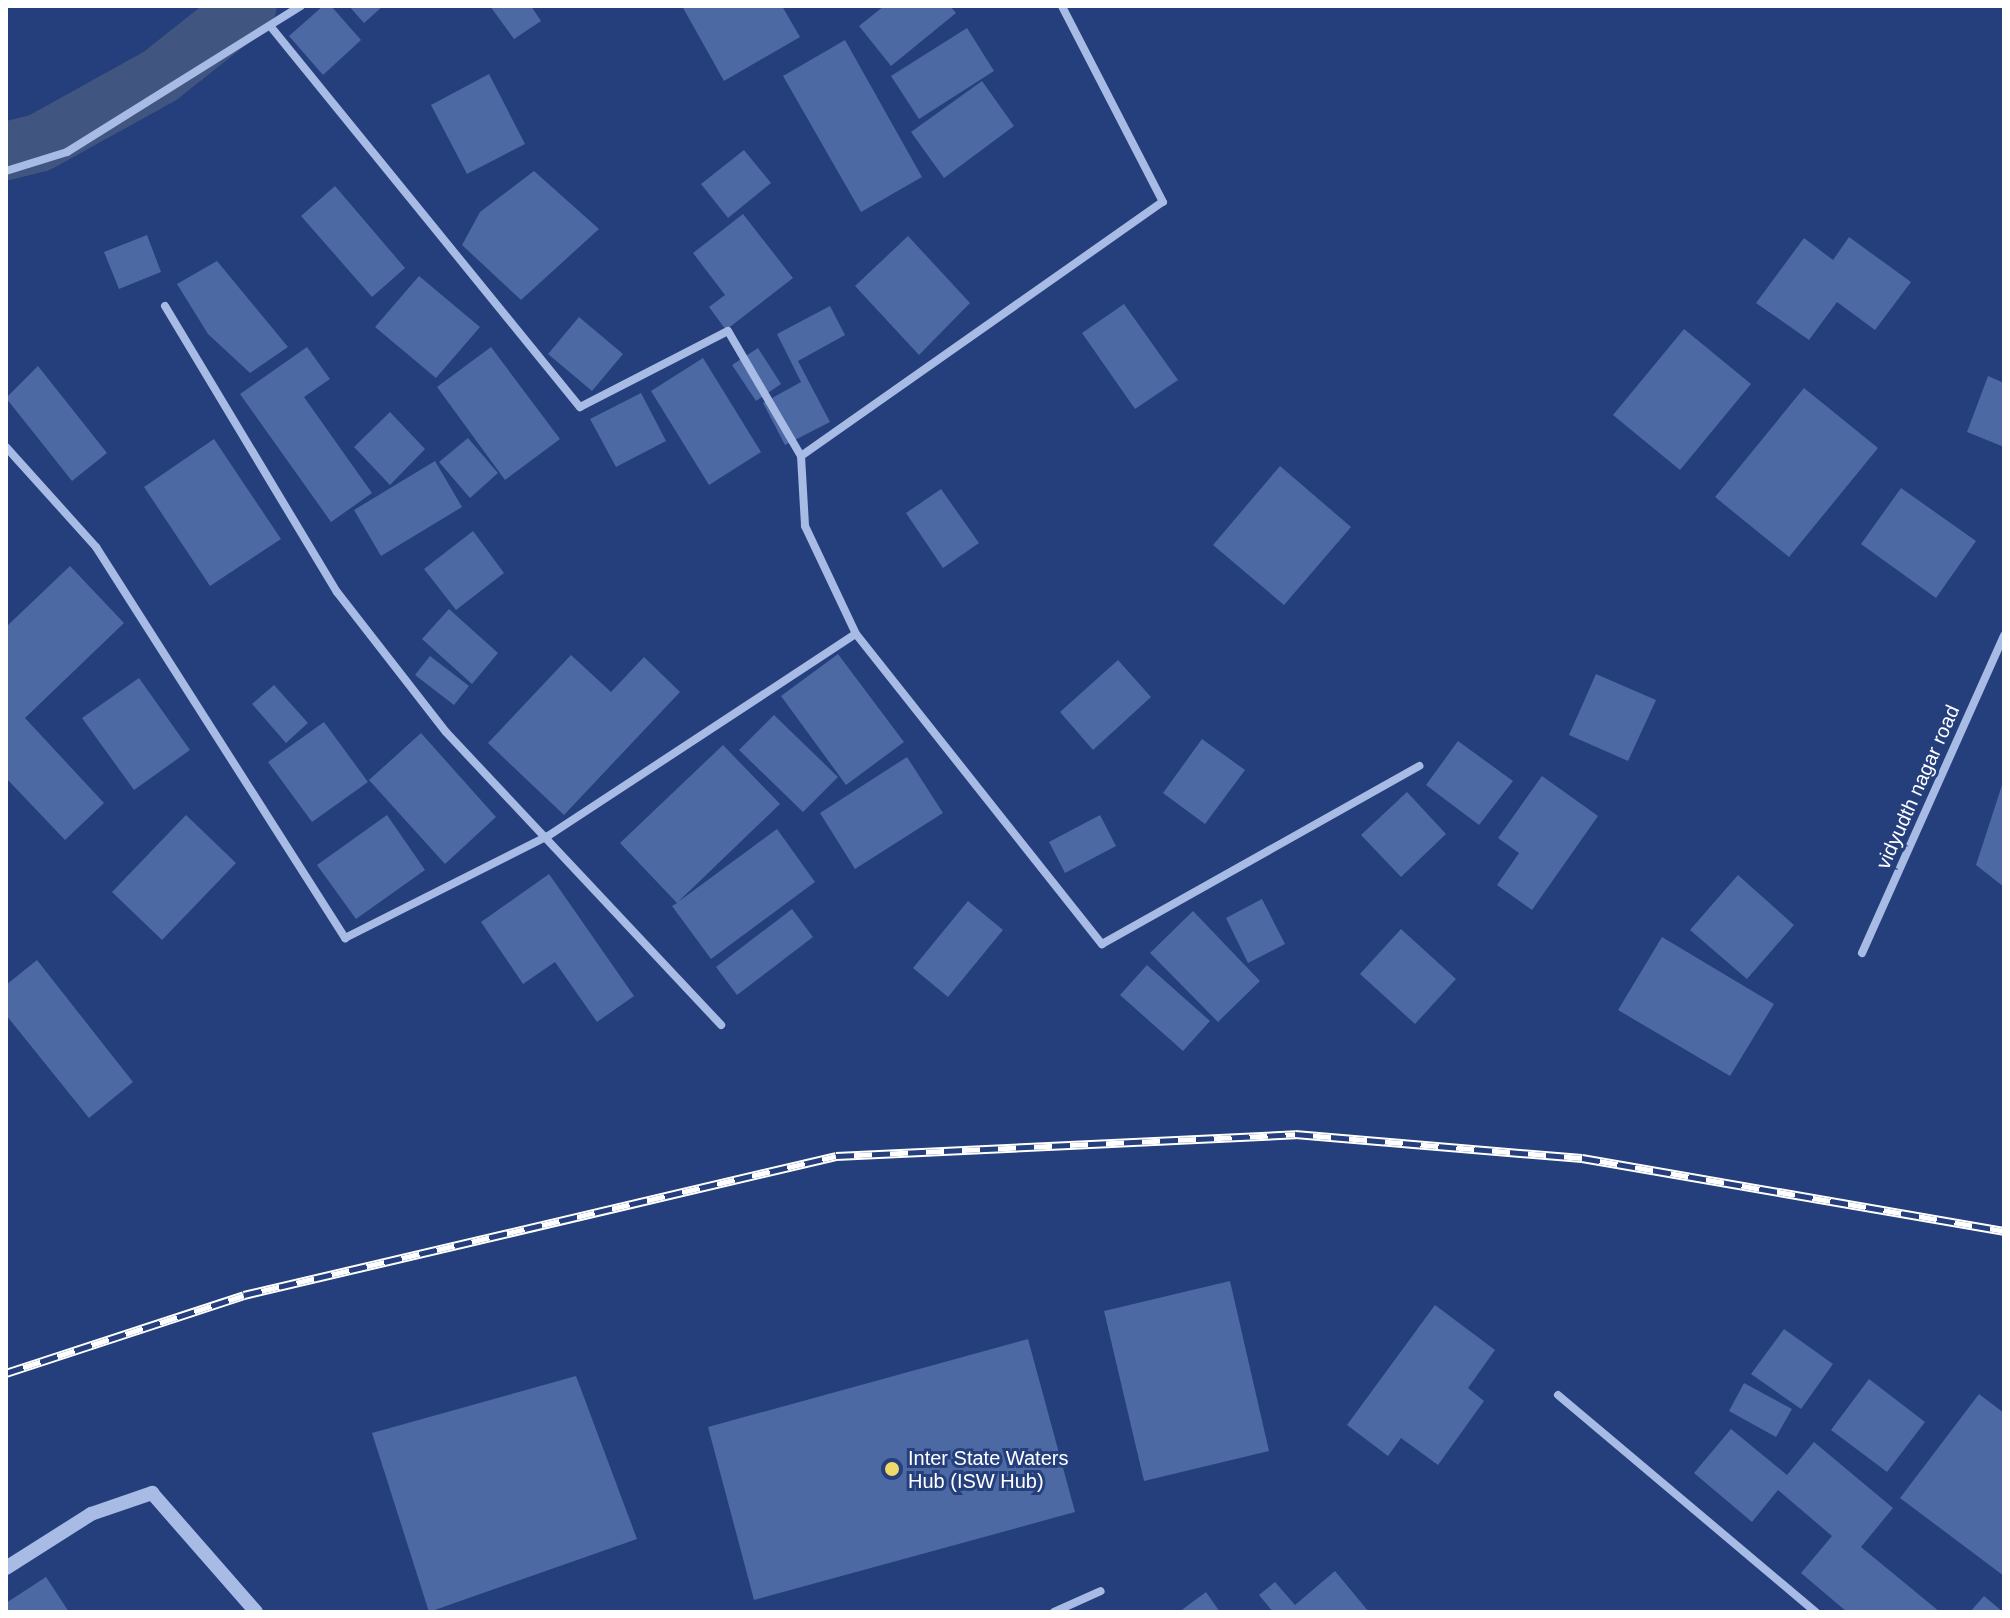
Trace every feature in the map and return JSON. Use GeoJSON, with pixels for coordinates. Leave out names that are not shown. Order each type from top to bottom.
{"type":"FeatureCollection","features":[{"type":"Feature","properties":{"kind":"street"},"geometry":{"type":"LineString","coordinates":[[6,171],[67,152],[301,6]]}},
{"type":"Feature","properties":{"kind":"street"},"geometry":{"type":"LineString","coordinates":[[801,456],[1163,202],[1062,6]]}},
{"type":"Feature","properties":{"kind":"street"},"geometry":{"type":"LineString","coordinates":[[271,27],[580,407],[728,331],[801,456],[805,526],[856,634],[1102,944],[1419,766]]}},
{"type":"Feature","properties":{"kind":"street"},"geometry":{"type":"LineString","coordinates":[[165,306],[337,592],[446,732],[548,836],[721,1025]]}},
{"type":"Feature","properties":{"kind":"street"},"geometry":{"type":"LineString","coordinates":[[6,447],[96,547],[345,938],[548,836],[856,634]]}},
{"type":"Feature","properties":{"kind":"street","name":"vidyudth nagar road"},"geometry":{"type":"LineString","coordinates":[[1862,953],[2004,635]]}},
{"type":"Feature","properties":{"kind":"street"},"geometry":{"type":"LineString","coordinates":[[1558,1395],[1816,1612]]}},
{"type":"Feature","properties":{"kind":"street"},"geometry":{"type":"LineString","coordinates":[[6,1568],[91,1514],[152,1493],[256,1612]]}},
{"type":"Feature","properties":{"kind":"street"},"geometry":{"type":"LineString","coordinates":[[1054,1612],[1101,1591]]}},
{"type":"Feature","properties":{"kind":"building"},"geometry":{"type":"Polygon","coordinates":[[[323,6],[331,6],[361,40],[323,75],[289,36],[323,6]]]}},
{"type":"Feature","properties":{"kind":"building"},"geometry":{"type":"Polygon","coordinates":[[[349,6],[383,6],[364,23],[349,6]]]}},
{"type":"Feature","properties":{"kind":"building"},"geometry":{"type":"Polygon","coordinates":[[[490,6],[531,6],[541,21],[514,39],[490,6]]]}},
{"type":"Feature","properties":{"kind":"building"},"geometry":{"type":"Polygon","coordinates":[[[682,6],[782,6],[800,37],[724,81],[682,6]]]}},
{"type":"Feature","properties":{"kind":"building"},"geometry":{"type":"Polygon","coordinates":[[[884,6],[950,6],[956,13],[891,66],[859,26],[884,6]]]}},
{"type":"Feature","properties":{"kind":"building"},"geometry":{"type":"Polygon","coordinates":[[[967,28],[994,71],[919,119],[891,76],[967,28]]]}},
{"type":"Feature","properties":{"kind":"building"},"geometry":{"type":"Polygon","coordinates":[[[845,40],[922,177],[861,212],[783,76],[845,40]]]}},
{"type":"Feature","properties":{"kind":"building"},"geometry":{"type":"Polygon","coordinates":[[[489,74],[525,144],[467,174],[431,105],[489,74]]]}},
{"type":"Feature","properties":{"kind":"building"},"geometry":{"type":"Polygon","coordinates":[[[982,81],[1014,126],[944,178],[911,132],[982,81]]]}},
{"type":"Feature","properties":{"kind":"building"},"geometry":{"type":"Polygon","coordinates":[[[744,150],[771,183],[728,218],[701,184],[744,150]]]}},
{"type":"Feature","properties":{"kind":"building"},"geometry":{"type":"Polygon","coordinates":[[[534,171],[599,229],[521,300],[462,245],[480,212],[534,171]]]}},
{"type":"Feature","properties":{"kind":"building"},"geometry":{"type":"Polygon","coordinates":[[[335,186],[405,268],[372,297],[301,216],[335,186]]]}},
{"type":"Feature","properties":{"kind":"building"},"geometry":{"type":"Polygon","coordinates":[[[743,214],[793,278],[726,330],[709,307],[725,295],[693,253],[743,214]]]}},
{"type":"Feature","properties":{"kind":"building"},"geometry":{"type":"Polygon","coordinates":[[[147,235],[161,272],[119,289],[104,252],[147,235]]]}},
{"type":"Feature","properties":{"kind":"building"},"geometry":{"type":"Polygon","coordinates":[[[908,236],[970,303],[919,355],[855,286],[908,236]]]}},
{"type":"Feature","properties":{"kind":"building"},"geometry":{"type":"Polygon","coordinates":[[[1849,237],[1911,282],[1875,330],[1837,302],[1809,340],[1756,303],[1804,238],[1833,260],[1849,237]]]}},
{"type":"Feature","properties":{"kind":"building"},"geometry":{"type":"Polygon","coordinates":[[[217,261],[288,347],[250,373],[208,334],[177,284],[217,261]]]}},
{"type":"Feature","properties":{"kind":"building"},"geometry":{"type":"Polygon","coordinates":[[[419,276],[480,327],[436,378],[375,327],[419,276]]]}},
{"type":"Feature","properties":{"kind":"building"},"geometry":{"type":"Polygon","coordinates":[[[1124,304],[1178,380],[1135,409],[1082,333],[1124,304]]]}},
{"type":"Feature","properties":{"kind":"building"},"geometry":{"type":"Polygon","coordinates":[[[830,306],[845,335],[798,361],[830,422],[785,445],[763,403],[801,382],[777,334],[830,306]]]}},
{"type":"Feature","properties":{"kind":"building"},"geometry":{"type":"Polygon","coordinates":[[[579,317],[623,354],[592,391],[548,354],[579,317]]]}},
{"type":"Feature","properties":{"kind":"building"},"geometry":{"type":"Polygon","coordinates":[[[1684,329],[1751,384],[1680,470],[1613,415],[1684,329]]]}},
{"type":"Feature","properties":{"kind":"building"},"geometry":{"type":"Polygon","coordinates":[[[307,347],[330,379],[304,397],[372,493],[331,522],[240,394],[307,347]]]}},
{"type":"Feature","properties":{"kind":"building"},"geometry":{"type":"Polygon","coordinates":[[[491,347],[560,439],[505,480],[437,387],[491,347]]]}},
{"type":"Feature","properties":{"kind":"building"},"geometry":{"type":"Polygon","coordinates":[[[758,348],[781,384],[756,401],[732,365],[758,348]]]}},
{"type":"Feature","properties":{"kind":"building"},"geometry":{"type":"Polygon","coordinates":[[[703,358],[761,452],[709,485],[651,391],[703,358]]]}},
{"type":"Feature","properties":{"kind":"building"},"geometry":{"type":"Polygon","coordinates":[[[38,366],[107,453],[72,481],[6,398],[38,366]]]}},
{"type":"Feature","properties":{"kind":"building"},"geometry":{"type":"Polygon","coordinates":[[[1988,376],[2004,383],[2004,447],[1967,432],[1988,376]]]}},
{"type":"Feature","properties":{"kind":"building"},"geometry":{"type":"Polygon","coordinates":[[[1804,388],[1878,448],[1789,557],[1715,497],[1804,388]]]}},
{"type":"Feature","properties":{"kind":"building"},"geometry":{"type":"Polygon","coordinates":[[[641,393],[666,441],[616,467],[590,419],[641,393]]]}},
{"type":"Feature","properties":{"kind":"building"},"geometry":{"type":"Polygon","coordinates":[[[390,412],[425,449],[390,485],[354,447],[390,412]]]}},
{"type":"Feature","properties":{"kind":"building"},"geometry":{"type":"Polygon","coordinates":[[[468,438],[498,473],[470,498],[439,462],[468,438]]]}},
{"type":"Feature","properties":{"kind":"building"},"geometry":{"type":"Polygon","coordinates":[[[214,439],[281,539],[210,586],[144,487],[214,439]]]}},
{"type":"Feature","properties":{"kind":"building"},"geometry":{"type":"Polygon","coordinates":[[[435,461],[462,507],[381,556],[354,510],[435,461]]]}},
{"type":"Feature","properties":{"kind":"building"},"geometry":{"type":"Polygon","coordinates":[[[1280,466],[1351,527],[1284,605],[1213,545],[1280,466]]]}},
{"type":"Feature","properties":{"kind":"building"},"geometry":{"type":"Polygon","coordinates":[[[1901,488],[1976,541],[1936,598],[1861,544],[1901,488]]]}},
{"type":"Feature","properties":{"kind":"building"},"geometry":{"type":"Polygon","coordinates":[[[941,489],[979,543],[943,568],[906,513],[941,489]]]}},
{"type":"Feature","properties":{"kind":"building"},"geometry":{"type":"Polygon","coordinates":[[[473,531],[504,573],[456,610],[424,569],[473,531]]]}},
{"type":"Feature","properties":{"kind":"building"},"geometry":{"type":"Polygon","coordinates":[[[70,566],[124,623],[25,718],[104,803],[65,840],[6,778],[6,627],[70,566]]]}},
{"type":"Feature","properties":{"kind":"building"},"geometry":{"type":"Polygon","coordinates":[[[449,609],[498,653],[472,684],[422,639],[449,609]]]}},
{"type":"Feature","properties":{"kind":"building"},"geometry":{"type":"Polygon","coordinates":[[[838,654],[904,742],[846,785],[781,696],[838,654]]]}},
{"type":"Feature","properties":{"kind":"building"},"geometry":{"type":"Polygon","coordinates":[[[571,655],[611,692],[644,657],[680,692],[564,815],[488,743],[571,655]]]}},
{"type":"Feature","properties":{"kind":"building"},"geometry":{"type":"Polygon","coordinates":[[[430,656],[469,686],[454,705],[415,675],[430,656]]]}},
{"type":"Feature","properties":{"kind":"building"},"geometry":{"type":"Polygon","coordinates":[[[1118,660],[1151,697],[1093,750],[1060,712],[1118,660]]]}},
{"type":"Feature","properties":{"kind":"building"},"geometry":{"type":"Polygon","coordinates":[[[1596,674],[1656,700],[1628,761],[1569,735],[1596,674]]]}},
{"type":"Feature","properties":{"kind":"building"},"geometry":{"type":"Polygon","coordinates":[[[139,678],[190,750],[134,790],[82,718],[139,678]]]}},
{"type":"Feature","properties":{"kind":"building"},"geometry":{"type":"Polygon","coordinates":[[[274,685],[308,723],[286,743],[252,704],[274,685]]]}},
{"type":"Feature","properties":{"kind":"building"},"geometry":{"type":"Polygon","coordinates":[[[774,715],[838,777],[803,812],[739,750],[774,715]]]}},
{"type":"Feature","properties":{"kind":"building"},"geometry":{"type":"Polygon","coordinates":[[[324,722],[368,782],[312,822],[268,762],[324,722]]]}},
{"type":"Feature","properties":{"kind":"building"},"geometry":{"type":"Polygon","coordinates":[[[421,733],[496,817],[445,864],[369,780],[421,733]]]}},
{"type":"Feature","properties":{"kind":"building"},"geometry":{"type":"Polygon","coordinates":[[[1202,739],[1245,770],[1205,824],[1163,793],[1202,739]]]}},
{"type":"Feature","properties":{"kind":"building"},"geometry":{"type":"Polygon","coordinates":[[[1458,741],[1513,781],[1479,825],[1426,785],[1458,741]]]}},
{"type":"Feature","properties":{"kind":"building"},"geometry":{"type":"Polygon","coordinates":[[[723,745],[780,804],[678,902],[777,829],[815,882],[711,959],[672,906],[677,903],[620,843],[723,745]]]}},
{"type":"Feature","properties":{"kind":"building"},"geometry":{"type":"Polygon","coordinates":[[[907,757],[943,813],[855,869],[820,813],[907,757]]]}},
{"type":"Feature","properties":{"kind":"building"},"geometry":{"type":"Polygon","coordinates":[[[1542,776],[1598,816],[1532,910],[1497,885],[1519,853],[1498,838],[1542,776]]]}},
{"type":"Feature","properties":{"kind":"building"},"geometry":{"type":"Polygon","coordinates":[[[2004,782],[2004,887],[1976,865],[2004,782]]]}},
{"type":"Feature","properties":{"kind":"building"},"geometry":{"type":"Polygon","coordinates":[[[1407,792],[1446,834],[1401,877],[1361,835],[1407,792]]]}},
{"type":"Feature","properties":{"kind":"building"},"geometry":{"type":"Polygon","coordinates":[[[186,815],[236,863],[162,940],[112,892],[186,815]]]}},
{"type":"Feature","properties":{"kind":"building"},"geometry":{"type":"Polygon","coordinates":[[[387,815],[425,870],[356,919],[317,865],[387,815]]]}},
{"type":"Feature","properties":{"kind":"building"},"geometry":{"type":"Polygon","coordinates":[[[1100,815],[1116,846],[1065,873],[1049,842],[1100,815]]]}},
{"type":"Feature","properties":{"kind":"building"},"geometry":{"type":"Polygon","coordinates":[[[549,874],[634,996],[597,1022],[555,962],[523,984],[481,922],[549,874]]]}},
{"type":"Feature","properties":{"kind":"building"},"geometry":{"type":"Polygon","coordinates":[[[1738,875],[1794,925],[1747,979],[1690,930],[1738,875]]]}},
{"type":"Feature","properties":{"kind":"building"},"geometry":{"type":"Polygon","coordinates":[[[1262,899],[1285,944],[1248,963],[1226,918],[1262,899]]]}},
{"type":"Feature","properties":{"kind":"building"},"geometry":{"type":"Polygon","coordinates":[[[968,901],[1003,930],[948,997],[913,968],[968,901]]]}},
{"type":"Feature","properties":{"kind":"building"},"geometry":{"type":"Polygon","coordinates":[[[792,909],[813,937],[737,995],[716,967],[792,909]]]}},
{"type":"Feature","properties":{"kind":"building"},"geometry":{"type":"Polygon","coordinates":[[[1193,911],[1260,981],[1218,1022],[1150,953],[1193,911]]]}},
{"type":"Feature","properties":{"kind":"building"},"geometry":{"type":"Polygon","coordinates":[[[1401,929],[1456,979],[1415,1024],[1360,974],[1401,929]]]}},
{"type":"Feature","properties":{"kind":"building"},"geometry":{"type":"Polygon","coordinates":[[[1662,937],[1774,1004],[1730,1076],[1618,1010],[1662,937]]]}},
{"type":"Feature","properties":{"kind":"building"},"geometry":{"type":"Polygon","coordinates":[[[37,960],[133,1082],[89,1118],[6,1015],[6,985],[37,960]]]}},
{"type":"Feature","properties":{"kind":"building"},"geometry":{"type":"Polygon","coordinates":[[[1147,965],[1210,1021],[1183,1051],[1120,995],[1147,965]]]}},
{"type":"Feature","properties":{"kind":"building"},"geometry":{"type":"Polygon","coordinates":[[[1230,1281],[1269,1451],[1144,1481],[1104,1311],[1230,1281]]]}},
{"type":"Feature","properties":{"kind":"building"},"geometry":{"type":"Polygon","coordinates":[[[1435,1305],[1495,1350],[1468,1388],[1484,1401],[1438,1465],[1401,1438],[1388,1456],[1347,1425],[1435,1305]]]}},
{"type":"Feature","properties":{"kind":"building"},"geometry":{"type":"Polygon","coordinates":[[[1784,1329],[1833,1364],[1801,1409],[1751,1374],[1784,1329]]]}},
{"type":"Feature","properties":{"kind":"building","name":"Inter State Waters Hub (ISW Hub)"},"geometry":{"type":"Polygon","coordinates":[[[1028,1339],[1075,1512],[754,1600],[708,1427],[1028,1339]]]}},
{"type":"Feature","properties":{"kind":"building"},"geometry":{"type":"Polygon","coordinates":[[[576,1376],[637,1539],[429,1612],[372,1433],[576,1376]]]}},
{"type":"Feature","properties":{"kind":"building"},"geometry":{"type":"Polygon","coordinates":[[[1869,1379],[1925,1422],[1887,1472],[1831,1430],[1869,1379]]]}},
{"type":"Feature","properties":{"kind":"building"},"geometry":{"type":"Polygon","coordinates":[[[1744,1383],[1792,1409],[1776,1437],[1729,1411],[1744,1383]]]}},
{"type":"Feature","properties":{"kind":"building"},"geometry":{"type":"Polygon","coordinates":[[[1979,1394],[2004,1413],[2004,1576],[1900,1498],[1979,1394]]]}},
{"type":"Feature","properties":{"kind":"building"},"geometry":{"type":"Polygon","coordinates":[[[1731,1429],[1787,1475],[1814,1442],[1893,1508],[1861,1547],[1940,1612],[1847,1612],[1801,1573],[1832,1536],[1778,1490],[1752,1522],[1694,1473],[1731,1429]]]}},
{"type":"Feature","properties":{"kind":"building"},"geometry":{"type":"Polygon","coordinates":[[[1335,1571],[1369,1612],[1273,1612],[1259,1595],[1275,1582],[1295,1605],[1335,1571]]]}},
{"type":"Feature","properties":{"kind":"building"},"geometry":{"type":"Polygon","coordinates":[[[46,1577],[69,1612],[6,1612],[6,1603],[46,1577]]]}},
{"type":"Feature","properties":{"kind":"building"},"geometry":{"type":"Polygon","coordinates":[[[1206,1592],[1220,1612],[1179,1612],[1206,1592]]]}},
{"type":"Feature","properties":{"kind":"building"},"geometry":{"type":"Polygon","coordinates":[[[1984,1596],[2003,1612],[1970,1612],[1984,1596]]]}},
{"type":"Feature","properties":{"kind":"waterway"},"geometry":{"type":"LineString","coordinates":[[6,151],[39,143],[160,76],[248,6]]}},
{"type":"Feature","properties":{"kind":"railway"},"geometry":{"type":"LineString","coordinates":[[6,1373],[244,1295],[836,1156],[1295,1134],[1582,1158],[2004,1231]]}},
{"type":"Feature","properties":{"kind":"place","name":"Inter State Waters Hub (ISW Hub)"},"geometry":{"type":"Point","coordinates":[892,1469]}}]}
